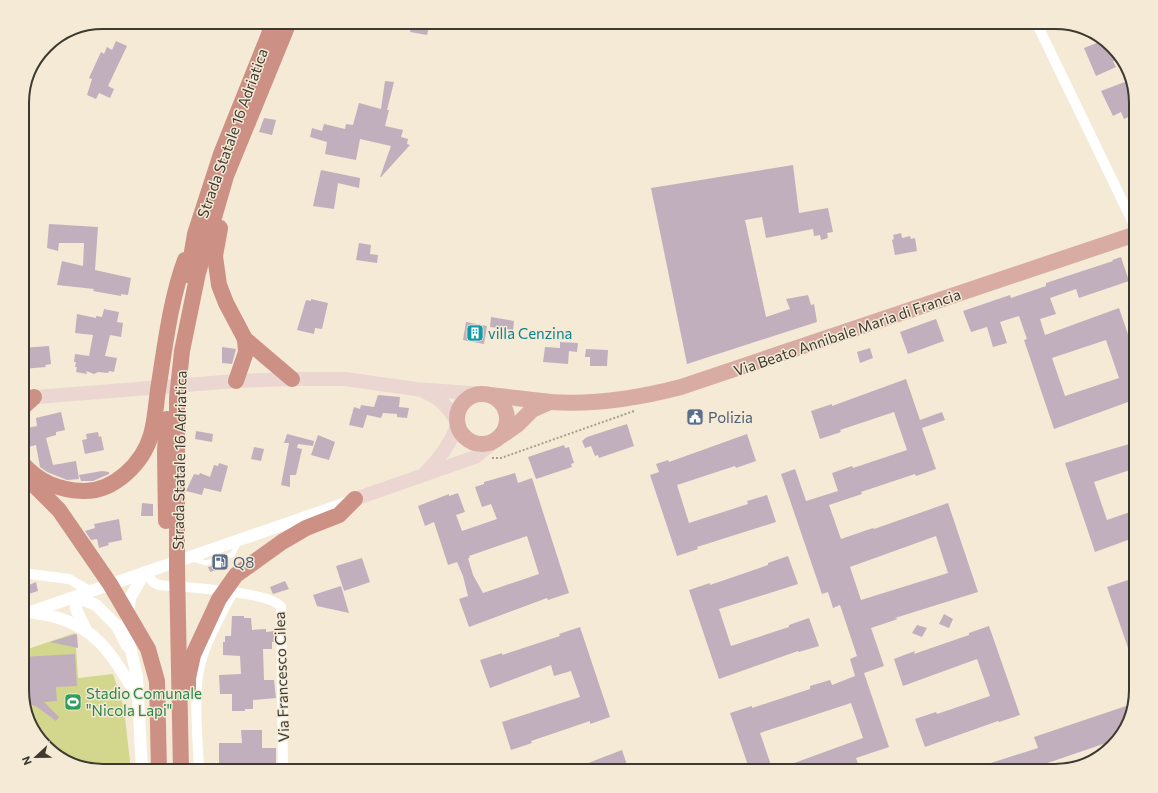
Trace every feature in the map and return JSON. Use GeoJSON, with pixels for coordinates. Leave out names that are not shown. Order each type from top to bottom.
{"type":"FeatureCollection","features":[{"type":"Feature","properties":{"kind":"highway","name":"Strada Statale 16 Adriatica"},"geometry":{"type":"LineString","coordinates":[[171,764],[165,451],[178,352],[195,234],[221,154],[271,29]]}},
{"type":"Feature","properties":{"kind":"highway","name":"Strada Statale 16 Adriatica"},"geometry":{"type":"LineString","coordinates":[[181,764],[177,569],[178,352],[198,273],[226,176],[286,29]]}},
{"type":"Feature","properties":{"kind":"highway"},"geometry":{"type":"LineString","coordinates":[[266,80],[263,103],[220,226],[216,256],[219,285],[226,303],[245,339],[292,380]]}},
{"type":"Feature","properties":{"kind":"highway"},"geometry":{"type":"LineString","coordinates":[[29,469],[47,484],[66,490],[90,491],[109,485],[123,476],[140,459],[151,436],[167,336],[179,276],[195,234]]}},
{"type":"Feature","properties":{"kind":"highway"},"geometry":{"type":"LineString","coordinates":[[236,381],[246,352],[245,339]]}},
{"type":"Feature","properties":{"kind":"highway"},"geometry":{"type":"LineString","coordinates":[[29,480],[58,510],[110,584],[148,649],[157,681],[160,764]]}},
{"type":"Feature","properties":{"kind":"highway"},"geometry":{"type":"LineString","coordinates":[[190,764],[188,678],[193,655],[219,599],[236,575],[282,542],[306,528],[339,515],[355,499]]}},
{"type":"Feature","properties":{"kind":"main road","name":"Via Beato Annibale Maria di Francia"},"geometry":{"type":"LineString","coordinates":[[486,394],[552,402],[600,401],[642,397],[681,387],[1129,238]]}},
{"type":"Feature","properties":{"kind":"main road"},"geometry":{"type":"LineString","coordinates":[[29,398],[236,381],[345,379],[416,389],[486,394],[497,399],[506,412],[506,429],[498,439],[475,457],[355,499]]}},
{"type":"Feature","properties":{"kind":"main road"},"geometry":{"type":"LineString","coordinates":[[416,389],[437,397],[449,409],[466,440],[480,445],[498,439]]}},
{"type":"Feature","properties":{"kind":"main road"},"geometry":{"type":"LineString","coordinates":[[420,477],[438,460],[450,445],[457,424],[457,412],[464,402],[474,395],[486,394]]}},
{"type":"Feature","properties":{"kind":"main road","name":"Via Beato Annibale Maria di Francia"},"geometry":{"type":"LineString","coordinates":[[498,439],[517,425],[532,410],[552,402]]}},
{"type":"Feature","properties":{"kind":"street"},"geometry":{"type":"LineString","coordinates":[[1039,29],[1129,228]]}},
{"type":"Feature","properties":{"kind":"street"},"geometry":{"type":"LineString","coordinates":[[29,613],[355,499]]}},
{"type":"Feature","properties":{"kind":"street"},"geometry":{"type":"LineString","coordinates":[[142,764],[137,677],[127,623],[130,598],[145,572]]}},
{"type":"Feature","properties":{"kind":"street","name":"Via Francesco Cilea"},"geometry":{"type":"LineString","coordinates":[[145,572],[153,582],[159,585],[233,592],[273,600],[281,606],[283,764]]}},
{"type":"Feature","properties":{"kind":"street"},"geometry":{"type":"LineString","coordinates":[[29,574],[69,579],[90,591]]}},
{"type":"Feature","properties":{"kind":"street"},"geometry":{"type":"LineString","coordinates":[[199,764],[197,692],[201,659],[216,623],[233,592]]}},
{"type":"Feature","properties":{"kind":"street"},"geometry":{"type":"LineString","coordinates":[[76,596],[96,605],[117,626],[132,656]]}},
{"type":"Feature","properties":{"kind":"street"},"geometry":{"type":"LineString","coordinates":[[76,596],[76,609],[86,630]]}},
{"type":"Feature","properties":{"kind":"street"},"geometry":{"type":"LineString","coordinates":[[29,614],[51,615],[86,630],[107,649],[138,698]]}},
{"type":"Feature","properties":{"kind":"path"},"geometry":{"type":"LineString","coordinates":[[475,457],[502,458],[636,410]]}},
{"type":"Feature","properties":{"kind":"green space","name":"Stadio Comunale \"Nicola Lapi\""},"geometry":{"type":"Polygon","coordinates":[[[75,633],[78,678],[113,674],[124,708],[130,764],[88,763],[62,752],[56,748],[56,737],[46,737],[39,727],[30,705],[29,649],[75,633]]]}},
{"type":"Feature","properties":{"kind":"building"},"geometry":{"type":"Polygon","coordinates":[[[411,29],[428,29],[427,35],[410,32],[411,29]]]}},
{"type":"Feature","properties":{"kind":"building"},"geometry":{"type":"Polygon","coordinates":[[[116,41],[127,46],[108,86],[114,89],[110,98],[99,93],[96,99],[87,95],[92,79],[89,78],[101,52],[104,54],[107,47],[112,50],[116,41]]]}},
{"type":"Feature","properties":{"kind":"building"},"geometry":{"type":"Polygon","coordinates":[[[1098,42],[1115,60],[1113,61],[1116,67],[1096,76],[1084,48],[1098,42]]]}},
{"type":"Feature","properties":{"kind":"building"},"geometry":{"type":"Polygon","coordinates":[[[385,81],[394,82],[387,110],[389,110],[385,126],[403,130],[401,137],[408,139],[407,144],[410,145],[380,177],[391,146],[360,139],[356,160],[325,154],[327,142],[310,137],[312,128],[322,131],[324,124],[345,129],[346,124],[353,125],[359,103],[381,109],[385,81]]]}},
{"type":"Feature","properties":{"kind":"building"},"geometry":{"type":"Polygon","coordinates":[[[1126,82],[1129,98],[1129,117],[1124,119],[1121,112],[1113,116],[1101,91],[1126,82]]]}},
{"type":"Feature","properties":{"kind":"building"},"geometry":{"type":"Polygon","coordinates":[[[264,118],[276,120],[272,135],[259,132],[264,118]]]}},
{"type":"Feature","properties":{"kind":"building"},"geometry":{"type":"Polygon","coordinates":[[[793,165],[799,213],[828,208],[833,232],[827,233],[828,238],[821,240],[820,235],[814,236],[813,229],[766,238],[762,217],[745,220],[766,317],[790,309],[786,299],[808,295],[811,305],[814,304],[817,322],[687,364],[651,188],[793,165]]]}},
{"type":"Feature","properties":{"kind":"building"},"geometry":{"type":"Polygon","coordinates":[[[321,170],[360,178],[359,188],[338,183],[334,209],[313,206],[321,170]]]}},
{"type":"Feature","properties":{"kind":"building"},"geometry":{"type":"Polygon","coordinates":[[[49,224],[98,227],[95,270],[131,278],[128,295],[121,294],[121,296],[93,291],[94,289],[57,285],[62,261],[83,266],[84,243],[59,243],[58,251],[47,248],[49,224]]]}},
{"type":"Feature","properties":{"kind":"building"},"geometry":{"type":"Polygon","coordinates":[[[901,233],[902,238],[910,236],[911,239],[915,238],[917,251],[895,255],[892,240],[894,239],[893,235],[901,233]]]}},
{"type":"Feature","properties":{"kind":"building"},"geometry":{"type":"Polygon","coordinates":[[[359,243],[371,245],[370,254],[378,255],[377,263],[356,260],[359,243]]]}},
{"type":"Feature","properties":{"kind":"building"},"geometry":{"type":"Polygon","coordinates":[[[1121,257],[1129,281],[1079,298],[1076,289],[1050,298],[1056,314],[1040,319],[1045,335],[1119,308],[1129,337],[1129,404],[1128,402],[1054,429],[1024,340],[1027,339],[1019,316],[1000,322],[1007,343],[993,347],[987,327],[971,332],[963,311],[1010,295],[1011,298],[1046,286],[1046,283],[1113,261],[1112,260],[1121,257]],[[1106,340],[1052,358],[1065,396],[1119,378],[1106,340]]]}},
{"type":"Feature","properties":{"kind":"building"},"geometry":{"type":"Polygon","coordinates":[[[311,299],[328,303],[322,329],[315,328],[314,334],[297,330],[306,300],[311,301],[311,299]]]}},
{"type":"Feature","properties":{"kind":"building"},"geometry":{"type":"Polygon","coordinates":[[[104,309],[119,312],[117,322],[123,323],[121,337],[110,335],[105,356],[117,358],[114,372],[98,372],[94,374],[86,371],[87,374],[76,372],[76,362],[74,362],[75,354],[89,356],[93,335],[75,333],[77,314],[96,318],[96,316],[102,317],[104,309]]]}},
{"type":"Feature","properties":{"kind":"building"},"geometry":{"type":"Polygon","coordinates":[[[491,317],[514,321],[513,330],[490,327],[491,317]]]}},
{"type":"Feature","properties":{"kind":"building"},"geometry":{"type":"Polygon","coordinates":[[[936,319],[944,341],[908,354],[900,332],[936,319]]]}},
{"type":"Feature","properties":{"kind":"building","name":"villa Cenzina"},"geometry":{"type":"Polygon","coordinates":[[[466,322],[487,326],[484,344],[463,340],[466,322]]]}},
{"type":"Feature","properties":{"kind":"building"},"geometry":{"type":"Polygon","coordinates":[[[560,342],[578,343],[577,352],[569,351],[568,364],[543,362],[545,347],[560,348],[560,342]]]}},
{"type":"Feature","properties":{"kind":"building"},"geometry":{"type":"Polygon","coordinates":[[[49,346],[51,364],[45,365],[46,367],[29,368],[29,347],[49,346]]]}},
{"type":"Feature","properties":{"kind":"building"},"geometry":{"type":"Polygon","coordinates":[[[222,347],[236,349],[232,364],[222,363],[222,347]]]}},
{"type":"Feature","properties":{"kind":"building"},"geometry":{"type":"Polygon","coordinates":[[[870,348],[873,358],[860,363],[857,352],[870,348]]]}},
{"type":"Feature","properties":{"kind":"building"},"geometry":{"type":"Polygon","coordinates":[[[586,349],[608,350],[607,366],[590,366],[590,357],[585,357],[586,349]]]}},
{"type":"Feature","properties":{"kind":"building"},"geometry":{"type":"Polygon","coordinates":[[[906,379],[920,420],[942,412],[945,420],[922,428],[936,469],[916,476],[915,474],[861,492],[862,494],[829,505],[841,539],[948,503],[978,592],[895,618],[898,619],[871,628],[884,666],[864,673],[889,747],[856,758],[858,764],[792,764],[863,738],[851,703],[760,733],[771,764],[748,764],[730,713],[752,706],[752,708],[810,689],[810,686],[830,680],[832,685],[855,676],[850,659],[857,656],[840,605],[833,608],[828,592],[822,594],[781,474],[795,469],[806,501],[838,491],[832,473],[852,466],[853,468],[907,450],[894,412],[840,430],[841,432],[820,439],[811,411],[832,404],[832,406],[906,379]],[[936,536],[850,567],[861,600],[948,573],[936,536]]]}},
{"type":"Feature","properties":{"kind":"building"},"geometry":{"type":"Polygon","coordinates":[[[378,395],[400,397],[399,407],[409,408],[407,418],[397,417],[397,414],[383,413],[381,418],[367,415],[363,428],[349,425],[354,407],[360,409],[361,405],[374,407],[378,395]]]}},
{"type":"Feature","properties":{"kind":"building"},"geometry":{"type":"Polygon","coordinates":[[[61,412],[65,430],[56,432],[56,435],[46,438],[53,465],[76,461],[79,479],[67,480],[47,472],[40,467],[36,445],[29,447],[29,428],[37,426],[36,418],[61,412]]]}},
{"type":"Feature","properties":{"kind":"building"},"geometry":{"type":"Polygon","coordinates":[[[627,424],[634,446],[599,458],[598,455],[595,456],[591,446],[585,448],[582,441],[587,437],[627,424]]]}},
{"type":"Feature","properties":{"kind":"building"},"geometry":{"type":"Polygon","coordinates":[[[196,431],[213,434],[212,442],[195,439],[196,431]]]}},
{"type":"Feature","properties":{"kind":"building"},"geometry":{"type":"Polygon","coordinates":[[[98,432],[99,437],[101,436],[104,450],[85,454],[82,440],[87,439],[86,434],[98,432]]]}},
{"type":"Feature","properties":{"kind":"building"},"geometry":{"type":"Polygon","coordinates":[[[287,434],[314,441],[313,446],[298,444],[297,448],[302,449],[296,475],[290,475],[290,487],[281,485],[289,443],[284,443],[287,434]]]}},
{"type":"Feature","properties":{"kind":"building"},"geometry":{"type":"Polygon","coordinates":[[[747,434],[756,461],[736,468],[735,466],[677,485],[689,523],[748,504],[747,501],[767,495],[776,522],[697,547],[698,549],[677,556],[650,475],[659,472],[656,464],[668,460],[669,462],[747,434]]]}},
{"type":"Feature","properties":{"kind":"building"},"geometry":{"type":"Polygon","coordinates":[[[318,435],[335,442],[329,460],[311,455],[318,435]]]}},
{"type":"Feature","properties":{"kind":"building"},"geometry":{"type":"Polygon","coordinates":[[[1129,444],[1129,470],[1094,482],[1107,520],[1129,512],[1129,540],[1095,552],[1065,463],[1129,444]]]}},
{"type":"Feature","properties":{"kind":"building"},"geometry":{"type":"Polygon","coordinates":[[[564,445],[565,448],[569,447],[574,463],[571,464],[572,467],[536,479],[528,457],[564,445]]]}},
{"type":"Feature","properties":{"kind":"building"},"geometry":{"type":"Polygon","coordinates":[[[254,447],[264,449],[261,461],[251,459],[254,447]]]}},
{"type":"Feature","properties":{"kind":"building"},"geometry":{"type":"Polygon","coordinates":[[[219,463],[228,466],[221,492],[204,488],[202,495],[186,491],[194,474],[199,475],[200,473],[210,477],[214,465],[218,466],[219,463]]]}},
{"type":"Feature","properties":{"kind":"building"},"geometry":{"type":"Polygon","coordinates":[[[102,471],[109,472],[109,474],[93,481],[81,481],[79,475],[102,471]]]}},
{"type":"Feature","properties":{"kind":"building"},"geometry":{"type":"Polygon","coordinates":[[[515,473],[518,483],[532,478],[569,593],[548,600],[547,598],[469,627],[459,599],[468,596],[463,576],[457,562],[448,565],[434,522],[425,526],[418,506],[449,494],[449,496],[458,493],[465,512],[456,515],[462,531],[497,519],[491,504],[482,507],[475,487],[484,484],[484,482],[515,473]],[[527,536],[469,556],[470,558],[468,558],[473,575],[483,593],[539,574],[527,536]]]}},
{"type":"Feature","properties":{"kind":"building"},"geometry":{"type":"Polygon","coordinates":[[[142,503],[153,504],[153,516],[141,516],[142,503]]]}},
{"type":"Feature","properties":{"kind":"building"},"geometry":{"type":"Polygon","coordinates":[[[119,519],[122,540],[108,543],[109,545],[99,548],[97,539],[91,540],[85,531],[95,528],[94,524],[119,519]]]}},
{"type":"Feature","properties":{"kind":"building"},"geometry":{"type":"Polygon","coordinates":[[[788,556],[798,584],[719,609],[731,646],[789,627],[789,625],[809,618],[819,646],[799,652],[798,651],[719,679],[689,590],[710,583],[710,585],[768,565],[768,563],[788,556]]]}},
{"type":"Feature","properties":{"kind":"building"},"geometry":{"type":"Polygon","coordinates":[[[362,558],[370,582],[344,591],[336,566],[362,558]]]}},
{"type":"Feature","properties":{"kind":"building"},"geometry":{"type":"Polygon","coordinates":[[[218,564],[219,569],[210,572],[208,567],[218,564]]]}},
{"type":"Feature","properties":{"kind":"building"},"geometry":{"type":"Polygon","coordinates":[[[1128,580],[1129,582],[1129,651],[1107,587],[1128,580]]]}},
{"type":"Feature","properties":{"kind":"building"},"geometry":{"type":"Polygon","coordinates":[[[285,581],[289,589],[273,594],[270,587],[285,581]]]}},
{"type":"Feature","properties":{"kind":"building"},"geometry":{"type":"Polygon","coordinates":[[[36,582],[38,591],[29,594],[29,585],[36,582]]]}},
{"type":"Feature","properties":{"kind":"building"},"geometry":{"type":"Polygon","coordinates":[[[341,586],[349,613],[317,606],[313,595],[341,586]]]}},
{"type":"Feature","properties":{"kind":"building"},"geometry":{"type":"Polygon","coordinates":[[[944,614],[953,619],[949,628],[939,624],[944,614]]]}},
{"type":"Feature","properties":{"kind":"building"},"geometry":{"type":"Polygon","coordinates":[[[232,616],[244,616],[244,618],[251,618],[252,630],[266,629],[266,632],[275,631],[275,642],[272,642],[272,649],[263,649],[264,680],[274,680],[276,698],[253,700],[253,709],[245,709],[245,711],[232,711],[232,694],[220,694],[219,675],[241,674],[240,656],[223,655],[223,642],[225,642],[225,636],[231,636],[232,616]]]}},
{"type":"Feature","properties":{"kind":"building"},"geometry":{"type":"Polygon","coordinates":[[[917,625],[927,628],[922,637],[912,633],[917,625]]]}},
{"type":"Feature","properties":{"kind":"building"},"geometry":{"type":"Polygon","coordinates":[[[989,626],[1020,715],[999,722],[998,721],[925,747],[915,719],[936,712],[937,714],[990,696],[977,659],[903,686],[894,659],[915,651],[914,654],[969,635],[969,633],[989,626]]]}},
{"type":"Feature","properties":{"kind":"building"},"geometry":{"type":"Polygon","coordinates":[[[580,627],[610,717],[590,724],[590,721],[531,741],[532,743],[511,750],[502,722],[580,697],[571,671],[554,676],[551,665],[490,688],[480,660],[502,653],[502,655],[560,636],[559,634],[580,627]]]}},
{"type":"Feature","properties":{"kind":"building"},"geometry":{"type":"Polygon","coordinates":[[[76,634],[78,648],[50,642],[76,634]]]}},
{"type":"Feature","properties":{"kind":"building"},"geometry":{"type":"Polygon","coordinates":[[[75,654],[77,686],[56,687],[57,701],[44,702],[59,717],[56,721],[37,707],[30,704],[29,657],[75,654]]]}},
{"type":"Feature","properties":{"kind":"building"},"geometry":{"type":"Polygon","coordinates":[[[1127,706],[1125,714],[1117,731],[1107,743],[1045,764],[988,764],[1038,748],[1034,737],[1127,706]]]}},
{"type":"Feature","properties":{"kind":"building"},"geometry":{"type":"Polygon","coordinates":[[[241,730],[262,730],[262,748],[276,748],[276,764],[219,763],[219,743],[242,743],[241,730]]]}},
{"type":"Feature","properties":{"kind":"building"},"geometry":{"type":"Polygon","coordinates":[[[622,750],[627,764],[586,764],[622,750]]]}},
{"type":"Feature","properties":{"kind":"place","name":"villa Cenzina"},"geometry":{"type":"Point","coordinates":[475,333]}},
{"type":"Feature","properties":{"kind":"place","name":"Polizia"},"geometry":{"type":"Point","coordinates":[695,417]}},
{"type":"Feature","properties":{"kind":"place","name":"Q8"},"geometry":{"type":"Point","coordinates":[220,562]}},
{"type":"Feature","properties":{"kind":"place","name":"Stadio Comunale \"Nicola Lapi\""},"geometry":{"type":"Point","coordinates":[73,702]}}]}
